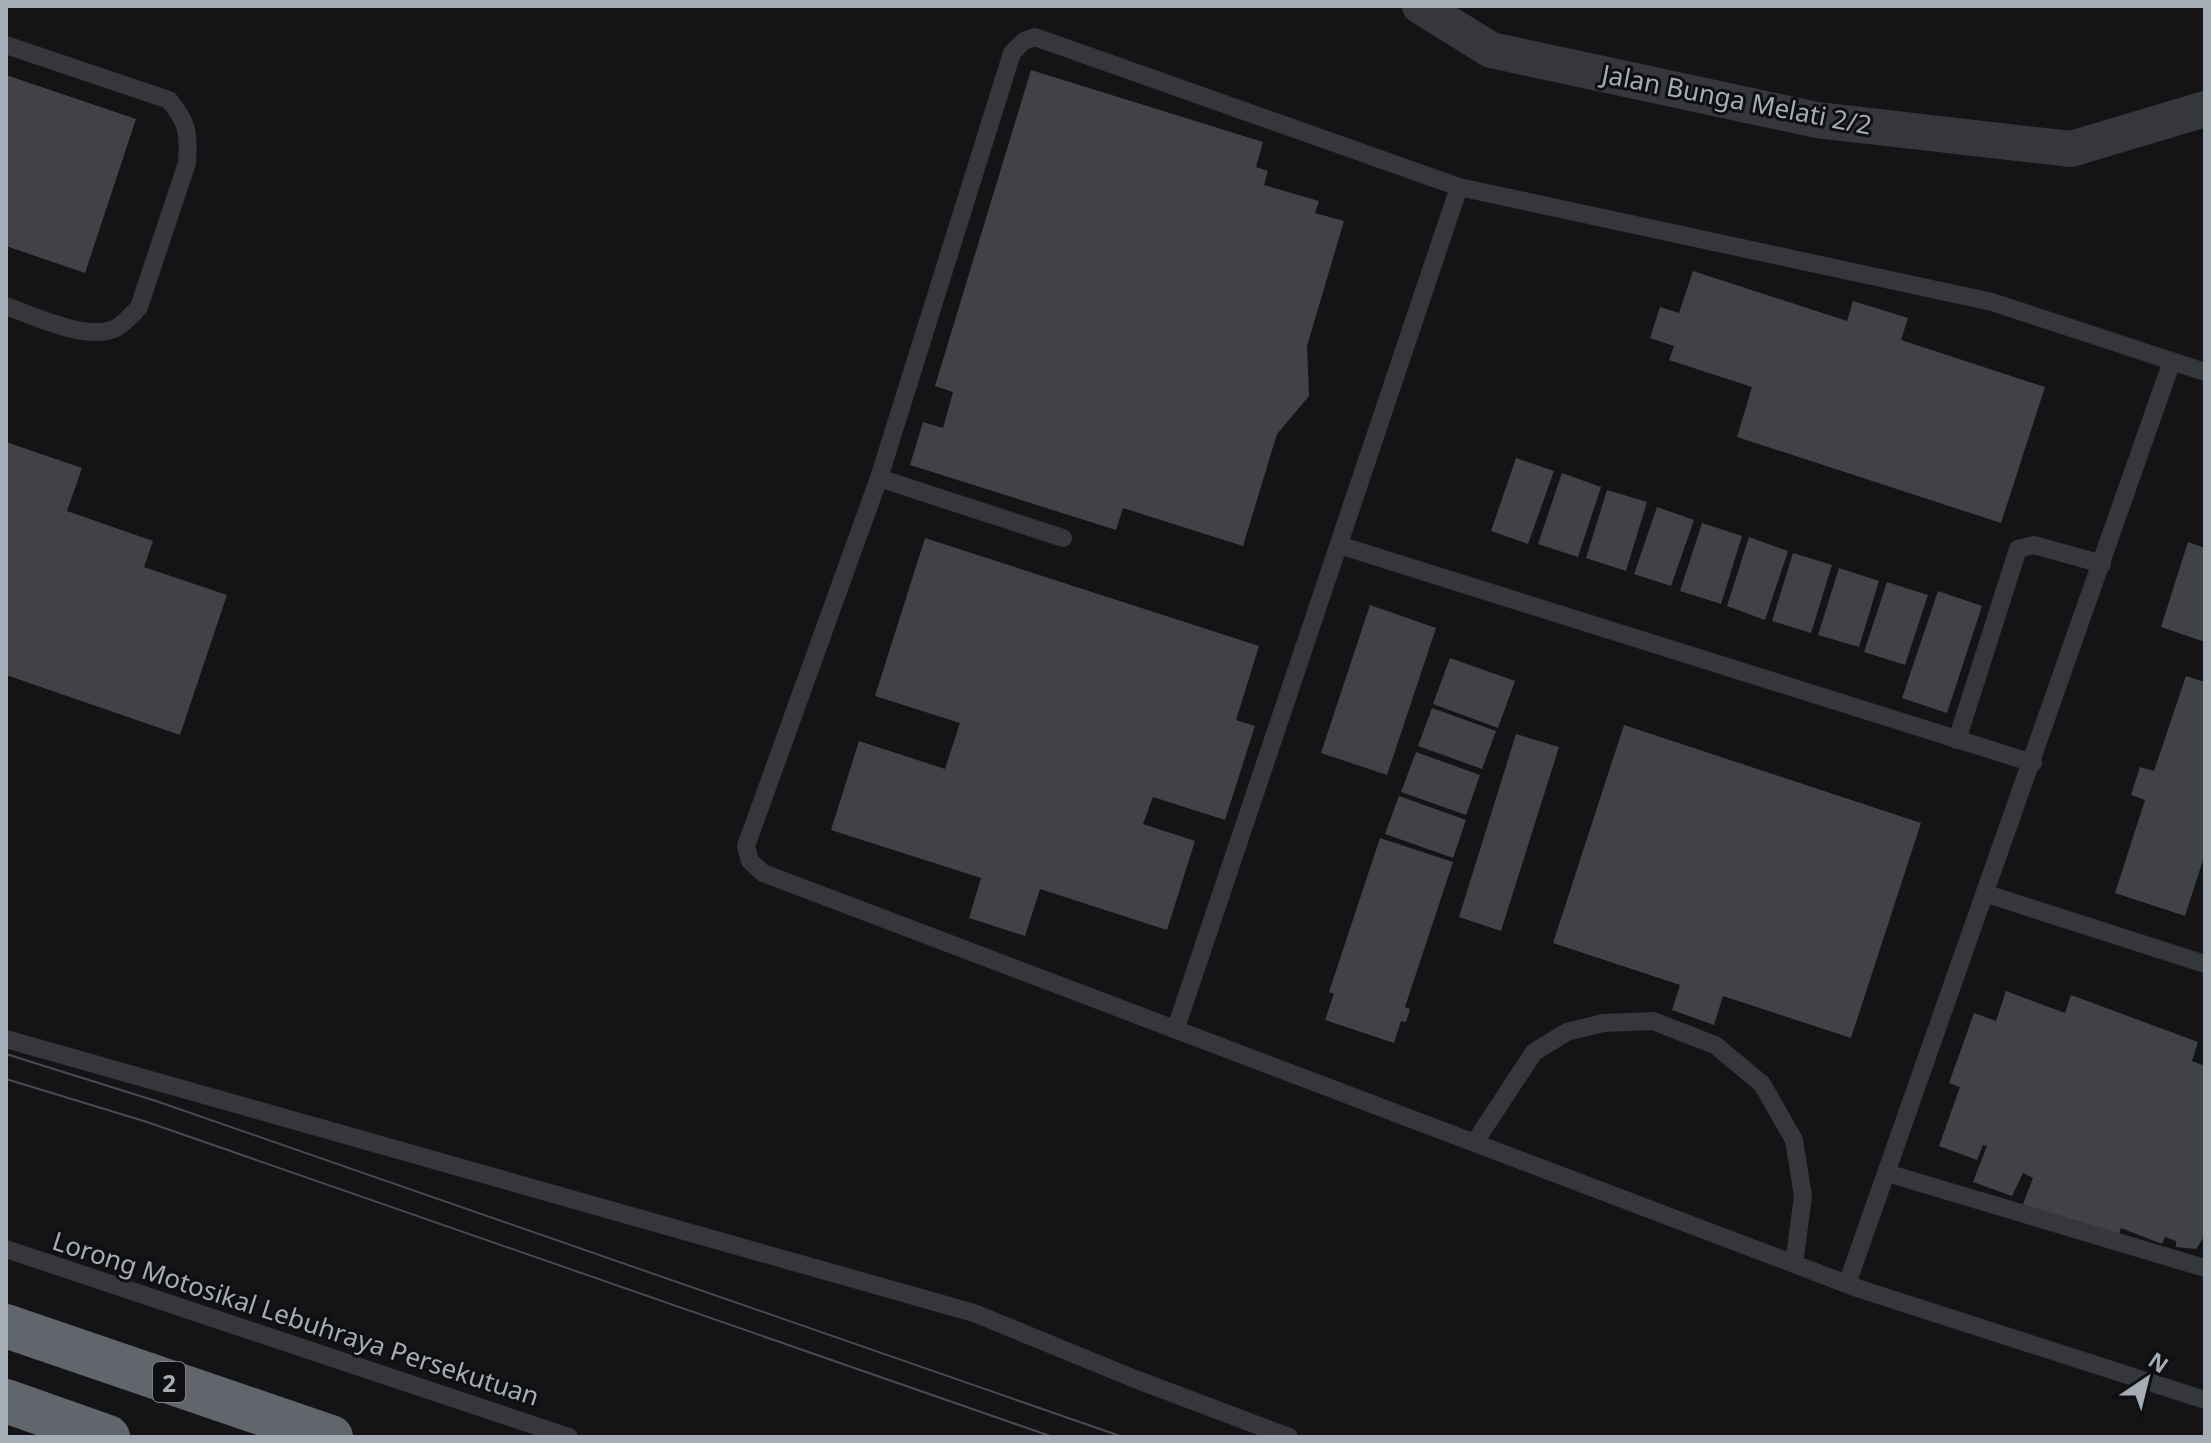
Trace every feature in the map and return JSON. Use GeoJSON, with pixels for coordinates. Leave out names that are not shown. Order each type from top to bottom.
{"type":"FeatureCollection","features":[{"type":"Feature","properties":{"kind":"highway","name":"2"},"geometry":{"type":"LineString","coordinates":[[6,1326],[331,1437]]}},
{"type":"Feature","properties":{"kind":"highway"},"geometry":{"type":"LineString","coordinates":[[6,1401],[108,1437]]}},
{"type":"Feature","properties":{"kind":"street","name":"Jalan Bunga Melati 2/2"},"geometry":{"type":"LineString","coordinates":[[1420,6],[1491,50],[1817,120],[2071,149],[2205,109]]}},
{"type":"Feature","properties":{"kind":"lane"},"geometry":{"type":"LineString","coordinates":[[2205,372],[1992,302],[1459,187],[1035,37],[1024,41],[1012,53],[879,478],[746,846],[750,861],[763,873],[1847,1284],[2205,1400]]}},
{"type":"Feature","properties":{"kind":"lane"},"geometry":{"type":"LineString","coordinates":[[6,45],[169,100],[184,118],[189,139],[187,163],[139,307],[128,319],[113,329],[72,329],[6,306]]}},
{"type":"Feature","properties":{"kind":"lane"},"geometry":{"type":"LineString","coordinates":[[1176,1028],[1459,187]]}},
{"type":"Feature","properties":{"kind":"lane"},"geometry":{"type":"LineString","coordinates":[[1847,1284],[1987,894],[2172,361]]}},
{"type":"Feature","properties":{"kind":"lane"},"geometry":{"type":"LineString","coordinates":[[879,478],[1063,538]]}},
{"type":"Feature","properties":{"kind":"lane"},"geometry":{"type":"LineString","coordinates":[[1339,545],[2033,763]]}},
{"type":"Feature","properties":{"kind":"lane"},"geometry":{"type":"LineString","coordinates":[[1957,740],[2018,549],[2034,545],[2102,564]]}},
{"type":"Feature","properties":{"kind":"lane"},"geometry":{"type":"LineString","coordinates":[[1987,894],[2205,964]]}},
{"type":"Feature","properties":{"kind":"lane"},"geometry":{"type":"LineString","coordinates":[[1475,1142],[1534,1052],[1567,1032],[1603,1023],[1653,1021],[1715,1045],[1762,1084],[1794,1140],[1803,1196],[1794,1264]]}},
{"type":"Feature","properties":{"kind":"lane"},"geometry":{"type":"LineString","coordinates":[[6,1039],[974,1313],[1135,1379],[1289,1437]]}},
{"type":"Feature","properties":{"kind":"lane"},"geometry":{"type":"LineString","coordinates":[[1887,1173],[2205,1268]]}},
{"type":"Feature","properties":{"kind":"lane","name":"Lorong Motosikal Lebuhraya Persekutuan"},"geometry":{"type":"LineString","coordinates":[[6,1249],[569,1437]]}},
{"type":"Feature","properties":{"kind":"building"},"geometry":{"type":"Polygon","coordinates":[[[1031,70],[1263,142],[1256,167],[1268,171],[1264,185],[1319,201],[1315,213],[1344,221],[1307,346],[1309,396],[1277,434],[1243,546],[1123,508],[1116,530],[910,465],[923,422],[943,428],[953,392],[935,386],[1031,70]]]}},
{"type":"Feature","properties":{"kind":"building"},"geometry":{"type":"Polygon","coordinates":[[[6,75],[136,119],[85,273],[6,246],[6,75]]]}},
{"type":"Feature","properties":{"kind":"building"},"geometry":{"type":"Polygon","coordinates":[[[1693,271],[1847,321],[1853,301],[1908,318],[1901,340],[2045,387],[2001,523],[1737,437],[1752,387],[1669,360],[1674,346],[1650,338],[1660,307],[1679,313],[1693,271]]]}},
{"type":"Feature","properties":{"kind":"building"},"geometry":{"type":"Polygon","coordinates":[[[6,442],[82,468],[67,511],[153,541],[144,567],[227,595],[180,735],[6,675],[6,442]]]}},
{"type":"Feature","properties":{"kind":"building"},"geometry":{"type":"Polygon","coordinates":[[[1516,458],[1554,471],[1528,544],[1491,531],[1516,458]]]}},
{"type":"Feature","properties":{"kind":"building"},"geometry":{"type":"Polygon","coordinates":[[[1562,473],[1601,487],[1578,557],[1538,544],[1562,473]]]}},
{"type":"Feature","properties":{"kind":"building"},"geometry":{"type":"Polygon","coordinates":[[[1607,490],[1647,502],[1626,571],[1586,558],[1607,490]]]}},
{"type":"Feature","properties":{"kind":"building"},"geometry":{"type":"Polygon","coordinates":[[[1657,507],[1694,520],[1671,586],[1634,574],[1657,507]]]}},
{"type":"Feature","properties":{"kind":"building"},"geometry":{"type":"Polygon","coordinates":[[[1702,523],[1742,536],[1721,604],[1680,591],[1702,523]]]}},
{"type":"Feature","properties":{"kind":"building"},"geometry":{"type":"Polygon","coordinates":[[[1749,537],[1788,551],[1765,620],[1727,606],[1749,537]]]}},
{"type":"Feature","properties":{"kind":"building"},"geometry":{"type":"Polygon","coordinates":[[[925,538],[1259,646],[1236,720],[1255,726],[1225,820],[1153,797],[1143,824],[1195,841],[1167,930],[1040,889],[1025,936],[969,918],[981,878],[831,830],[859,741],[945,769],[960,723],[875,696],[925,538]]]}},
{"type":"Feature","properties":{"kind":"building"},"geometry":{"type":"Polygon","coordinates":[[[2188,542],[2205,548],[2205,642],[2161,627],[2188,542]]]}},
{"type":"Feature","properties":{"kind":"building"},"geometry":{"type":"Polygon","coordinates":[[[1793,553],[1832,565],[1811,633],[1772,621],[1793,553]]]}},
{"type":"Feature","properties":{"kind":"building"},"geometry":{"type":"Polygon","coordinates":[[[1839,568],[1879,581],[1859,647],[1818,635],[1839,568]]]}},
{"type":"Feature","properties":{"kind":"building"},"geometry":{"type":"Polygon","coordinates":[[[1887,582],[1928,595],[1905,665],[1864,652],[1887,582]]]}},
{"type":"Feature","properties":{"kind":"building"},"geometry":{"type":"Polygon","coordinates":[[[1938,591],[1982,606],[1947,713],[1902,698],[1938,591]]]}},
{"type":"Feature","properties":{"kind":"building"},"geometry":{"type":"Polygon","coordinates":[[[1370,605],[1436,628],[1387,775],[1321,753],[1370,605]]]}},
{"type":"Feature","properties":{"kind":"building"},"geometry":{"type":"Polygon","coordinates":[[[1450,658],[1515,681],[1498,728],[1433,704],[1450,658]]]}},
{"type":"Feature","properties":{"kind":"building"},"geometry":{"type":"Polygon","coordinates":[[[2186,676],[2205,682],[2205,854],[2185,916],[2115,893],[2145,800],[2131,795],[2140,767],[2154,771],[2186,676]]]}},
{"type":"Feature","properties":{"kind":"building"},"geometry":{"type":"Polygon","coordinates":[[[1432,708],[1496,731],[1482,769],[1418,746],[1432,708]]]}},
{"type":"Feature","properties":{"kind":"building"},"geometry":{"type":"Polygon","coordinates":[[[1624,725],[1921,823],[1851,1038],[1723,996],[1714,1025],[1672,1010],[1680,985],[1553,943],[1624,725]]]}},
{"type":"Feature","properties":{"kind":"building"},"geometry":{"type":"Polygon","coordinates":[[[1516,734],[1559,747],[1501,931],[1459,917],[1516,734]]]}},
{"type":"Feature","properties":{"kind":"building"},"geometry":{"type":"Polygon","coordinates":[[[1416,752],[1480,775],[1466,815],[1401,792],[1416,752]]]}},
{"type":"Feature","properties":{"kind":"building"},"geometry":{"type":"Polygon","coordinates":[[[1399,796],[1466,820],[1453,858],[1385,834],[1399,796]]]}},
{"type":"Feature","properties":{"kind":"building"},"geometry":{"type":"Polygon","coordinates":[[[1380,838],[1453,862],[1405,1007],[1410,1009],[1406,1022],[1401,1021],[1394,1043],[1325,1020],[1334,994],[1329,992],[1380,838]]]}},
{"type":"Feature","properties":{"kind":"building"},"geometry":{"type":"Polygon","coordinates":[[[2006,991],[2065,1013],[2071,995],[2198,1042],[2192,1061],[2205,1066],[2205,1235],[2196,1249],[2176,1247],[2176,1241],[2165,1237],[2162,1244],[2121,1228],[2117,1240],[2023,1204],[2033,1178],[2023,1173],[2012,1196],[1973,1182],[1987,1146],[1983,1145],[1977,1160],[1939,1146],[1960,1087],[1949,1083],[1974,1013],[1996,1021],[2006,991]]]}},
{"type":"Feature","properties":{"kind":"tram line"},"geometry":{"type":"LineString","coordinates":[[6,1054],[156,1101],[1123,1437]]}},
{"type":"Feature","properties":{"kind":"tram line"},"geometry":{"type":"LineString","coordinates":[[6,1079],[147,1122],[1053,1437]]}}]}
